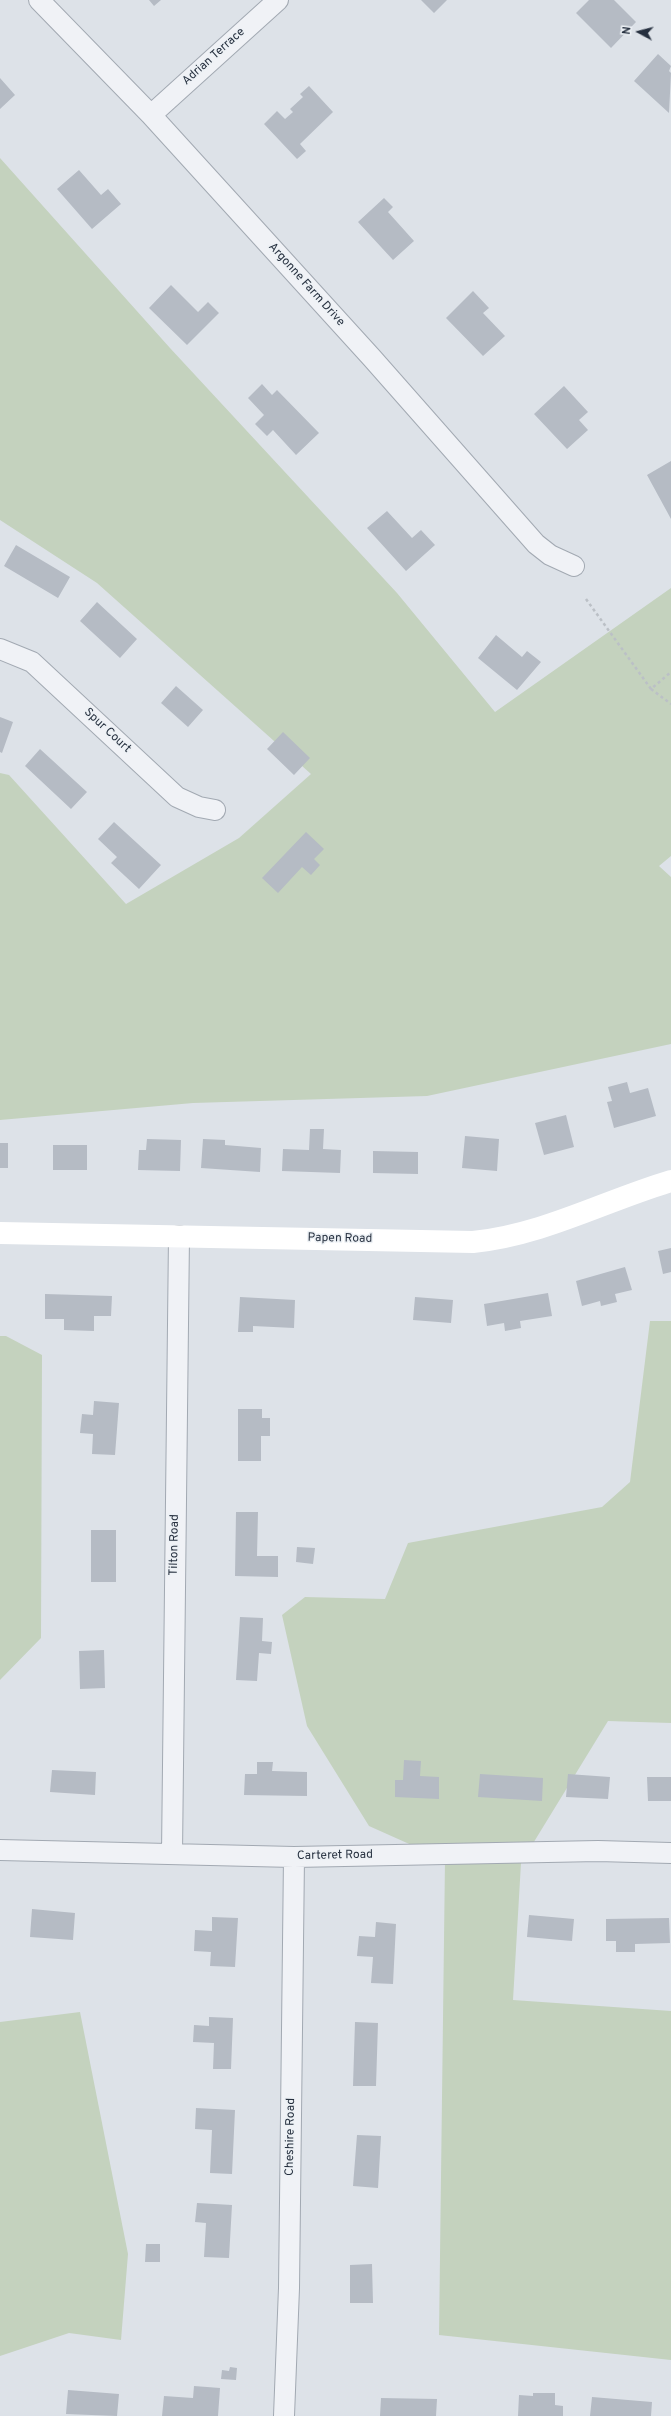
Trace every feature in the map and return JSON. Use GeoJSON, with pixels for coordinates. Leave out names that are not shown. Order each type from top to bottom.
{"type":"FeatureCollection","features":[{"type":"Feature","properties":{"kind":"street","name":"Argonne Farm Drive"},"geometry":{"type":"LineString","coordinates":[[39,0],[151,115],[366,352],[536,544],[550,556],[574,566]]}},
{"type":"Feature","properties":{"kind":"street","name":"Adrian Terrace"},"geometry":{"type":"LineString","coordinates":[[151,115],[278,0]]}},
{"type":"Feature","properties":{"kind":"street","name":"Spur Court"},"geometry":{"type":"LineString","coordinates":[[0,649],[32,662],[177,796],[198,807],[215,810]]}},
{"type":"Feature","properties":{"kind":"street","name":"Papen Road"},"geometry":{"type":"LineString","coordinates":[[0,1233],[473,1242],[500,1239],[562,1221],[671,1181]]}},
{"type":"Feature","properties":{"kind":"street","name":"Tilton Road"},"geometry":{"type":"LineString","coordinates":[[172,1853],[179,1236]]}},
{"type":"Feature","properties":{"kind":"street","name":"Carteret Road"},"geometry":{"type":"LineString","coordinates":[[0,1850],[294,1857],[598,1852],[671,1853]]}},
{"type":"Feature","properties":{"kind":"street","name":"Cheshire Road"},"geometry":{"type":"LineString","coordinates":[[284,2416],[289,2288],[294,1857]]}},
{"type":"Feature","properties":{"kind":"path"},"geometry":{"type":"LineString","coordinates":[[586,599],[651,688],[671,704]]}},
{"type":"Feature","properties":{"kind":"path"},"geometry":{"type":"LineString","coordinates":[[651,688],[671,672]]}},
{"type":"Feature","properties":{"kind":"green space"},"geometry":{"type":"Polygon","coordinates":[[[0,158],[170,348],[397,593],[495,712],[671,588],[671,856],[659,866],[671,877],[671,1044],[427,1096],[193,1103],[0,1120],[0,773],[9,775],[126,904],[239,838],[311,774],[97,583],[0,520],[0,158]]]}},
{"type":"Feature","properties":{"kind":"green space"},"geometry":{"type":"Polygon","coordinates":[[[650,1321],[671,1321],[671,1723],[608,1721],[521,1863],[513,2000],[671,2011],[671,2360],[439,2335],[445,1860],[369,1826],[307,1726],[282,1615],[305,1597],[385,1599],[408,1543],[602,1507],[630,1482],[650,1321]]]}},
{"type":"Feature","properties":{"kind":"green space"},"geometry":{"type":"Polygon","coordinates":[[[0,1336],[6,1336],[42,1355],[41,1638],[0,1680],[0,1336]]]}},
{"type":"Feature","properties":{"kind":"green space"},"geometry":{"type":"Polygon","coordinates":[[[80,2012],[128,2254],[121,2340],[69,2333],[0,2356],[0,2022],[80,2012]]]}},
{"type":"Feature","properties":{"kind":"building"},"geometry":{"type":"Polygon","coordinates":[[[149,0],[161,0],[154,6],[149,0]]]}},
{"type":"Feature","properties":{"kind":"building"},"geometry":{"type":"Polygon","coordinates":[[[421,0],[447,0],[434,13],[421,0]]]}},
{"type":"Feature","properties":{"kind":"building"},"geometry":{"type":"Polygon","coordinates":[[[589,0],[614,0],[636,22],[611,48],[576,13],[589,0]]]}},
{"type":"Feature","properties":{"kind":"building"},"geometry":{"type":"Polygon","coordinates":[[[658,54],[671,66],[669,71],[671,73],[669,113],[634,81],[658,54]]]}},
{"type":"Feature","properties":{"kind":"building"},"geometry":{"type":"Polygon","coordinates":[[[0,78],[15,95],[0,109],[0,78]]]}},
{"type":"Feature","properties":{"kind":"building"},"geometry":{"type":"Polygon","coordinates":[[[309,86],[333,112],[300,144],[306,151],[297,159],[264,124],[277,111],[285,119],[293,112],[290,109],[303,97],[300,94],[309,86]]]}},
{"type":"Feature","properties":{"kind":"building"},"geometry":{"type":"Polygon","coordinates":[[[79,170],[101,195],[108,189],[121,204],[92,229],[57,189],[79,170]]]}},
{"type":"Feature","properties":{"kind":"building"},"geometry":{"type":"Polygon","coordinates":[[[384,198],[393,207],[388,212],[414,241],[393,260],[358,222],[384,198]]]}},
{"type":"Feature","properties":{"kind":"building"},"geometry":{"type":"Polygon","coordinates":[[[171,285],[198,312],[208,302],[219,313],[187,345],[149,308],[171,285]]]}},
{"type":"Feature","properties":{"kind":"building"},"geometry":{"type":"Polygon","coordinates":[[[473,291],[489,308],[483,313],[505,336],[483,356],[446,318],[473,291]]]}},
{"type":"Feature","properties":{"kind":"building"},"geometry":{"type":"Polygon","coordinates":[[[262,384],[272,395],[277,390],[319,433],[296,455],[273,430],[267,436],[255,424],[264,415],[248,398],[262,384]]]}},
{"type":"Feature","properties":{"kind":"building"},"geometry":{"type":"Polygon","coordinates":[[[564,386],[588,412],[579,420],[588,430],[567,449],[534,414],[564,386]]]}},
{"type":"Feature","properties":{"kind":"building"},"geometry":{"type":"Polygon","coordinates":[[[671,461],[671,519],[647,475],[671,461]]]}},
{"type":"Feature","properties":{"kind":"building"},"geometry":{"type":"Polygon","coordinates":[[[387,511],[412,538],[421,530],[435,545],[406,571],[367,528],[387,511]]]}},
{"type":"Feature","properties":{"kind":"building"},"geometry":{"type":"Polygon","coordinates":[[[16,545],[70,577],[58,598],[4,566],[16,545]]]}},
{"type":"Feature","properties":{"kind":"building"},"geometry":{"type":"Polygon","coordinates":[[[97,602],[137,639],[120,658],[80,621],[97,602]]]}},
{"type":"Feature","properties":{"kind":"building"},"geometry":{"type":"Polygon","coordinates":[[[496,635],[522,657],[527,651],[541,662],[517,690],[478,658],[496,635]]]}},
{"type":"Feature","properties":{"kind":"building"},"geometry":{"type":"Polygon","coordinates":[[[176,686],[203,710],[188,727],[161,703],[176,686]]]}},
{"type":"Feature","properties":{"kind":"building"},"geometry":{"type":"Polygon","coordinates":[[[0,717],[13,722],[2,753],[0,752],[0,717]]]}},
{"type":"Feature","properties":{"kind":"building"},"geometry":{"type":"Polygon","coordinates":[[[283,732],[310,758],[294,775],[267,749],[283,732]]]}},
{"type":"Feature","properties":{"kind":"building"},"geometry":{"type":"Polygon","coordinates":[[[40,749],[87,792],[71,809],[25,766],[40,749]]]}},
{"type":"Feature","properties":{"kind":"building"},"geometry":{"type":"Polygon","coordinates":[[[114,822],[161,865],[139,889],[111,863],[117,857],[98,839],[114,822]]]}},
{"type":"Feature","properties":{"kind":"building"},"geometry":{"type":"Polygon","coordinates":[[[306,832],[324,849],[314,859],[320,865],[311,875],[302,867],[278,893],[262,878],[306,832]]]}},
{"type":"Feature","properties":{"kind":"building"},"geometry":{"type":"Polygon","coordinates":[[[627,1082],[630,1093],[648,1088],[656,1116],[614,1128],[607,1102],[612,1101],[608,1087],[627,1082]]]}},
{"type":"Feature","properties":{"kind":"building"},"geometry":{"type":"Polygon","coordinates":[[[566,1115],[574,1147],[544,1155],[535,1123],[566,1115]]]}},
{"type":"Feature","properties":{"kind":"building"},"geometry":{"type":"Polygon","coordinates":[[[310,1129],[324,1129],[323,1149],[341,1150],[340,1173],[282,1171],[283,1149],[309,1150],[310,1129]]]}},
{"type":"Feature","properties":{"kind":"building"},"geometry":{"type":"Polygon","coordinates":[[[465,1136],[499,1139],[497,1171],[462,1168],[465,1136]]]}},
{"type":"Feature","properties":{"kind":"building"},"geometry":{"type":"Polygon","coordinates":[[[147,1139],[181,1140],[180,1171],[138,1170],[139,1150],[146,1150],[147,1139]]]}},
{"type":"Feature","properties":{"kind":"building"},"geometry":{"type":"Polygon","coordinates":[[[203,1139],[225,1140],[225,1145],[261,1148],[260,1172],[201,1168],[203,1139]]]}},
{"type":"Feature","properties":{"kind":"building"},"geometry":{"type":"Polygon","coordinates":[[[0,1143],[8,1143],[8,1168],[0,1168],[0,1143]]]}},
{"type":"Feature","properties":{"kind":"building"},"geometry":{"type":"Polygon","coordinates":[[[53,1145],[87,1145],[87,1170],[53,1170],[53,1145]]]}},
{"type":"Feature","properties":{"kind":"building"},"geometry":{"type":"Polygon","coordinates":[[[373,1151],[418,1152],[418,1174],[373,1173],[373,1151]]]}},
{"type":"Feature","properties":{"kind":"building"},"geometry":{"type":"Polygon","coordinates":[[[671,1248],[671,1272],[663,1274],[658,1251],[671,1248]]]}},
{"type":"Feature","properties":{"kind":"building"},"geometry":{"type":"Polygon","coordinates":[[[625,1267],[632,1290],[615,1294],[617,1302],[601,1306],[600,1301],[582,1306],[576,1281],[625,1267]]]}},
{"type":"Feature","properties":{"kind":"building"},"geometry":{"type":"Polygon","coordinates":[[[548,1293],[552,1316],[520,1321],[521,1328],[505,1331],[504,1323],[487,1326],[484,1304],[548,1293]]]}},
{"type":"Feature","properties":{"kind":"building"},"geometry":{"type":"Polygon","coordinates":[[[45,1294],[112,1296],[111,1316],[94,1316],[94,1331],[64,1330],[64,1319],[45,1319],[45,1294]]]}},
{"type":"Feature","properties":{"kind":"building"},"geometry":{"type":"Polygon","coordinates":[[[240,1297],[295,1300],[294,1328],[253,1326],[253,1332],[238,1332],[240,1297]]]}},
{"type":"Feature","properties":{"kind":"building"},"geometry":{"type":"Polygon","coordinates":[[[415,1297],[453,1300],[451,1323],[413,1320],[415,1297]]]}},
{"type":"Feature","properties":{"kind":"building"},"geometry":{"type":"Polygon","coordinates":[[[94,1401],[119,1403],[115,1455],[92,1454],[93,1434],[80,1433],[82,1414],[93,1415],[94,1401]]]}},
{"type":"Feature","properties":{"kind":"building"},"geometry":{"type":"Polygon","coordinates":[[[238,1409],[262,1409],[262,1418],[270,1418],[270,1436],[261,1436],[261,1461],[238,1461],[238,1409]]]}},
{"type":"Feature","properties":{"kind":"building"},"geometry":{"type":"Polygon","coordinates":[[[236,1512],[258,1512],[257,1556],[278,1556],[278,1577],[235,1576],[236,1512]]]}},
{"type":"Feature","properties":{"kind":"building"},"geometry":{"type":"Polygon","coordinates":[[[91,1530],[116,1530],[116,1582],[91,1582],[91,1530]]]}},
{"type":"Feature","properties":{"kind":"building"},"geometry":{"type":"Polygon","coordinates":[[[297,1547],[315,1548],[313,1564],[296,1562],[297,1547]]]}},
{"type":"Feature","properties":{"kind":"building"},"geometry":{"type":"Polygon","coordinates":[[[240,1617],[263,1618],[262,1641],[272,1642],[271,1654],[259,1653],[257,1681],[236,1680],[240,1617]]]}},
{"type":"Feature","properties":{"kind":"building"},"geometry":{"type":"Polygon","coordinates":[[[104,1650],[105,1688],[80,1689],[79,1651],[104,1650]]]}},
{"type":"Feature","properties":{"kind":"building"},"geometry":{"type":"Polygon","coordinates":[[[404,1760],[421,1761],[420,1776],[439,1777],[439,1799],[395,1797],[395,1780],[403,1780],[404,1760]]]}},
{"type":"Feature","properties":{"kind":"building"},"geometry":{"type":"Polygon","coordinates":[[[257,1762],[273,1762],[272,1771],[307,1772],[307,1796],[244,1795],[245,1774],[257,1774],[257,1762]]]}},
{"type":"Feature","properties":{"kind":"building"},"geometry":{"type":"Polygon","coordinates":[[[52,1770],[96,1772],[95,1795],[50,1792],[52,1770]]]}},
{"type":"Feature","properties":{"kind":"building"},"geometry":{"type":"Polygon","coordinates":[[[480,1774],[543,1778],[542,1801],[478,1797],[480,1774]]]}},
{"type":"Feature","properties":{"kind":"building"},"geometry":{"type":"Polygon","coordinates":[[[568,1774],[610,1777],[608,1799],[566,1797],[568,1774]]]}},
{"type":"Feature","properties":{"kind":"building"},"geometry":{"type":"Polygon","coordinates":[[[647,1777],[671,1777],[671,1801],[648,1801],[647,1777]]]}},
{"type":"Feature","properties":{"kind":"building"},"geometry":{"type":"Polygon","coordinates":[[[32,1909],[75,1913],[73,1940],[30,1937],[32,1909]]]}},
{"type":"Feature","properties":{"kind":"building"},"geometry":{"type":"Polygon","coordinates":[[[529,1915],[574,1919],[572,1941],[527,1937],[529,1915]]]}},
{"type":"Feature","properties":{"kind":"building"},"geometry":{"type":"Polygon","coordinates":[[[212,1917],[238,1918],[235,1967],[210,1966],[211,1952],[194,1951],[195,1930],[212,1931],[212,1917]]]}},
{"type":"Feature","properties":{"kind":"building"},"geometry":{"type":"Polygon","coordinates":[[[669,1918],[670,1943],[635,1944],[635,1952],[616,1952],[616,1941],[606,1941],[606,1919],[669,1918]]]}},
{"type":"Feature","properties":{"kind":"building"},"geometry":{"type":"Polygon","coordinates":[[[376,1922],[396,1924],[393,1984],[371,1983],[373,1957],[357,1956],[359,1936],[375,1937],[376,1922]]]}},
{"type":"Feature","properties":{"kind":"building"},"geometry":{"type":"Polygon","coordinates":[[[209,2017],[233,2018],[231,2069],[213,2069],[214,2043],[193,2042],[194,2025],[209,2026],[209,2017]]]}},
{"type":"Feature","properties":{"kind":"building"},"geometry":{"type":"Polygon","coordinates":[[[355,2022],[378,2023],[376,2086],[353,2086],[355,2022]]]}},
{"type":"Feature","properties":{"kind":"building"},"geometry":{"type":"Polygon","coordinates":[[[196,2108],[235,2110],[232,2174],[210,2173],[212,2130],[195,2129],[196,2108]]]}},
{"type":"Feature","properties":{"kind":"building"},"geometry":{"type":"Polygon","coordinates":[[[357,2135],[381,2136],[378,2188],[353,2186],[357,2135]]]}},
{"type":"Feature","properties":{"kind":"building"},"geometry":{"type":"Polygon","coordinates":[[[197,2203],[232,2205],[229,2258],[204,2257],[206,2223],[195,2222],[197,2203]]]}},
{"type":"Feature","properties":{"kind":"building"},"geometry":{"type":"Polygon","coordinates":[[[146,2244],[160,2244],[160,2262],[145,2262],[146,2244]]]}},
{"type":"Feature","properties":{"kind":"building"},"geometry":{"type":"Polygon","coordinates":[[[372,2264],[373,2303],[350,2303],[350,2265],[372,2264]]]}},
{"type":"Feature","properties":{"kind":"building"},"geometry":{"type":"Polygon","coordinates":[[[230,2367],[237,2368],[236,2380],[221,2379],[222,2370],[229,2371],[230,2367]]]}},
{"type":"Feature","properties":{"kind":"building"},"geometry":{"type":"Polygon","coordinates":[[[194,2386],[220,2388],[218,2416],[162,2416],[164,2396],[193,2398],[194,2386]]]}},
{"type":"Feature","properties":{"kind":"building"},"geometry":{"type":"Polygon","coordinates":[[[68,2390],[119,2394],[117,2416],[66,2414],[68,2390]]]}},
{"type":"Feature","properties":{"kind":"building"},"geometry":{"type":"Polygon","coordinates":[[[533,2393],[555,2393],[555,2405],[563,2406],[563,2416],[518,2416],[519,2395],[533,2396],[533,2393]]]}},
{"type":"Feature","properties":{"kind":"building"},"geometry":{"type":"Polygon","coordinates":[[[592,2397],[652,2402],[651,2416],[590,2416],[592,2397]]]}},
{"type":"Feature","properties":{"kind":"building"},"geometry":{"type":"Polygon","coordinates":[[[381,2398],[437,2399],[436,2416],[380,2416],[381,2398]]]}}]}
